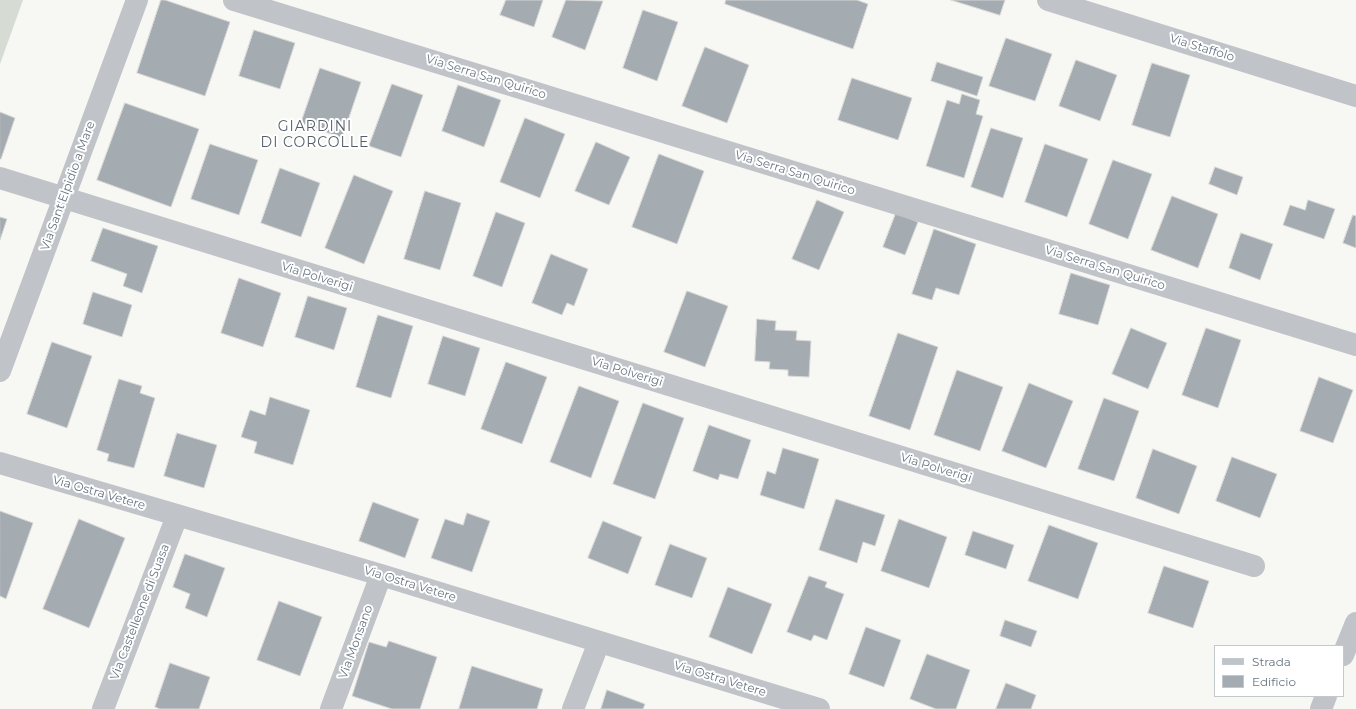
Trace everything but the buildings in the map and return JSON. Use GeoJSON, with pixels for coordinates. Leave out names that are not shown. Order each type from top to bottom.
{"type":"FeatureCollection","features":[{"type":"Feature","properties":{"kind":"street","name":"Via Sant'Elpidio a Mare"},"geometry":{"type":"LineString","coordinates":[[0,371],[137,0]]}},
{"type":"Feature","properties":{"kind":"street","name":"Via Serra San Quirico"},"geometry":{"type":"LineString","coordinates":[[234,0],[1356,345]]}},
{"type":"Feature","properties":{"kind":"street","name":"Via Staffolo"},"geometry":{"type":"LineString","coordinates":[[1048,0],[1356,96]]}},
{"type":"Feature","properties":{"kind":"street","name":"Via Polverigi"},"geometry":{"type":"LineString","coordinates":[[0,178],[1254,566]]}},
{"type":"Feature","properties":{"kind":"street","name":"Via Ostra Vetere"},"geometry":{"type":"LineString","coordinates":[[0,464],[380,575],[819,709]]}},
{"type":"Feature","properties":{"kind":"street","name":"Via Castelleone di Suasa"},"geometry":{"type":"LineString","coordinates":[[103,709],[177,516]]}},
{"type":"Feature","properties":{"kind":"street","name":"Via Monsano"},"geometry":{"type":"LineString","coordinates":[[331,709],[380,575]]}},
{"type":"Feature","properties":{"kind":"street"},"geometry":{"type":"LineString","coordinates":[[1344,653],[1356,623]]}},
{"type":"Feature","properties":{"kind":"street"},"geometry":{"type":"LineString","coordinates":[[573,709],[599,642]]}},
{"type":"Feature","properties":{"kind":"street"},"geometry":{"type":"LineString","coordinates":[[1321,709],[1326,697]]}},
{"type":"Feature","properties":{"kind":"shaded area"},"geometry":{"type":"Polygon","coordinates":[[[0,0],[23,0],[0,64],[0,0]]]}},
{"type":"Feature","properties":{"kind":"district","name":"GIARDINI DI CORCOLLE"},"geometry":{"type":"Point","coordinates":[315,136]}}]}
